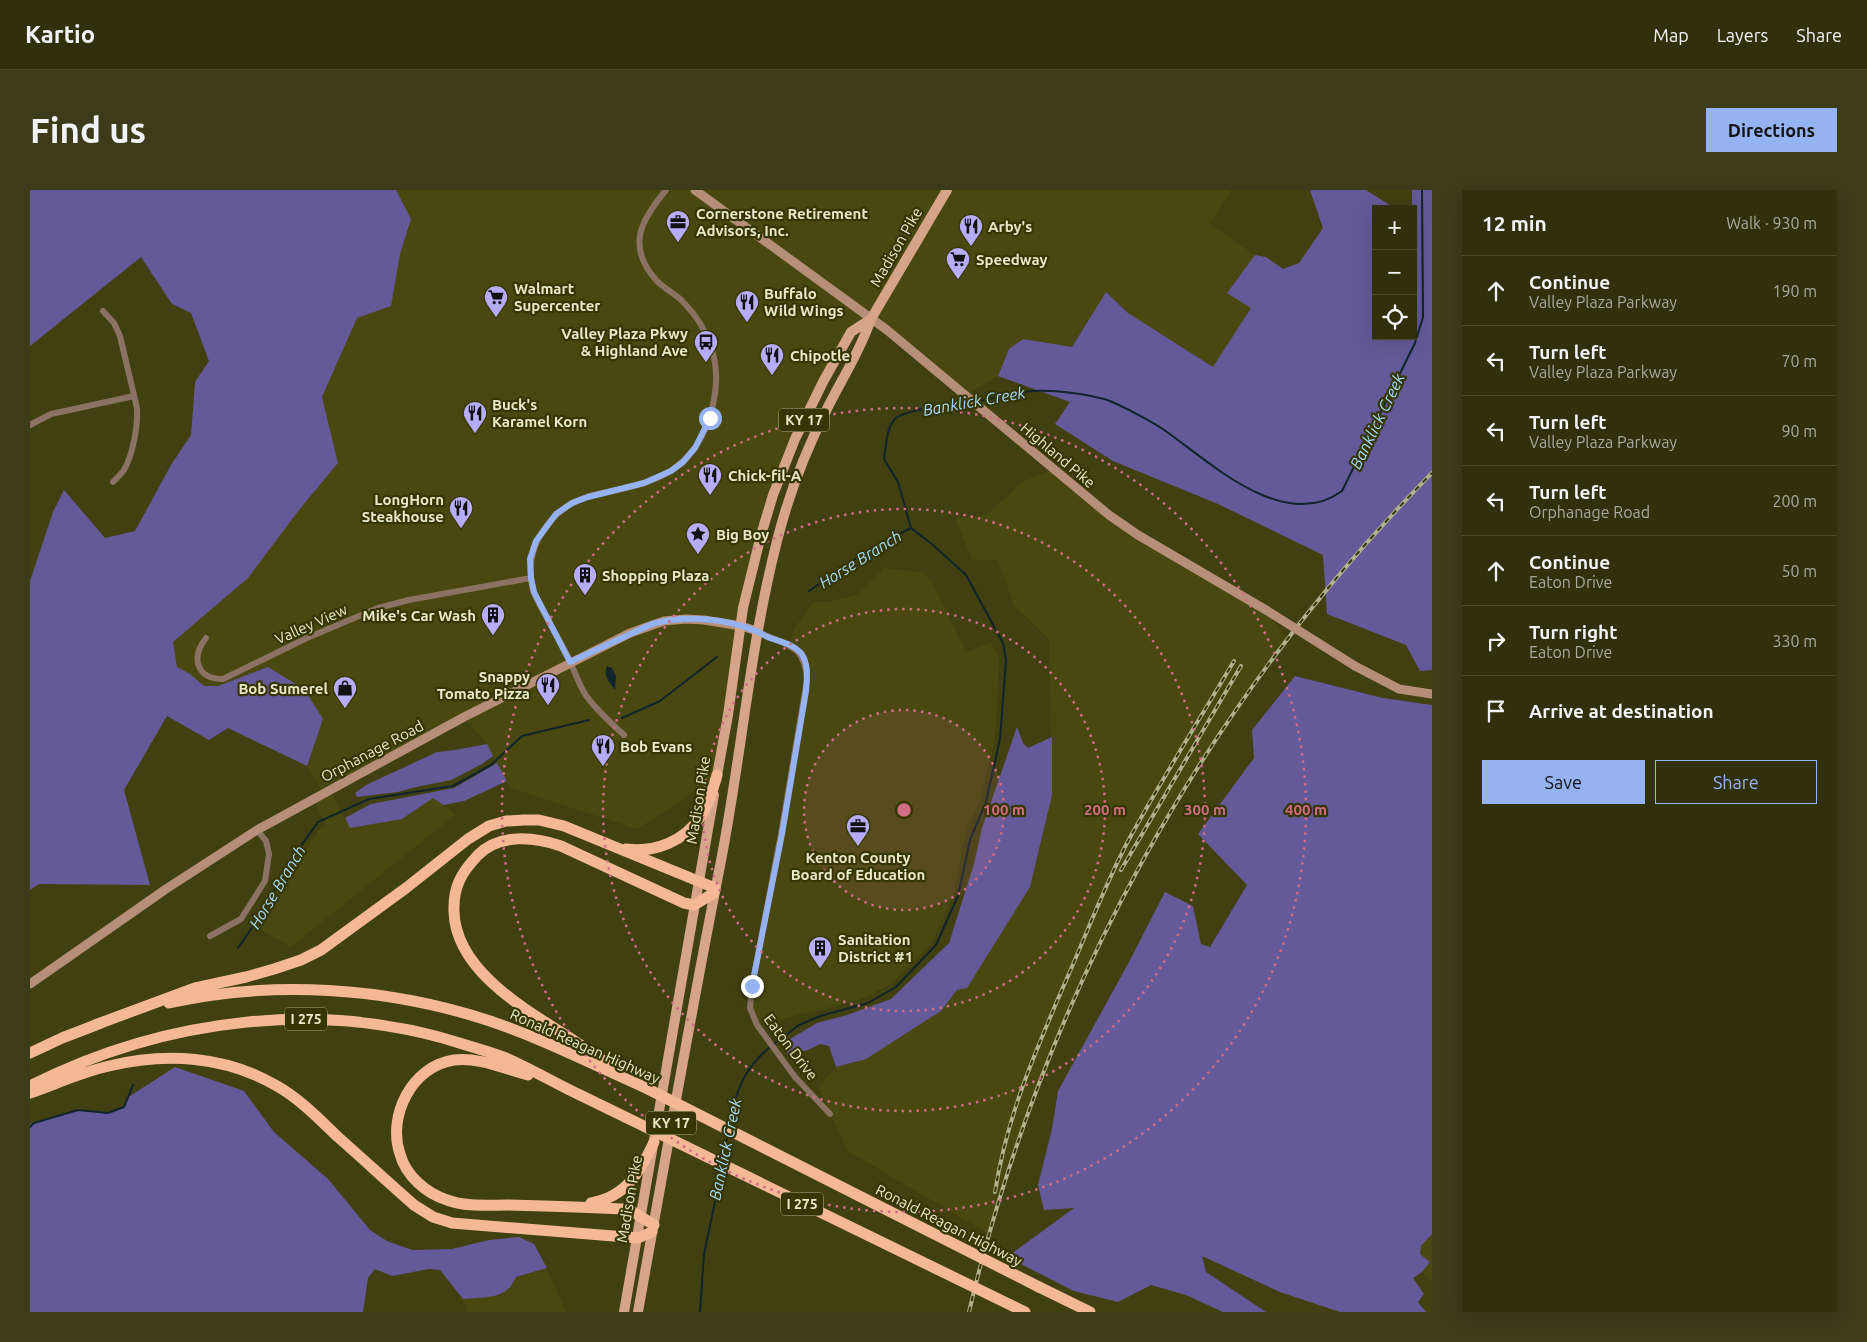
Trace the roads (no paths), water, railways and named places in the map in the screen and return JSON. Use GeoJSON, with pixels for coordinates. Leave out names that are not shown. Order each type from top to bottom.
{"type":"FeatureCollection","features":[{"type":"Feature","properties":{"kind":"highway"},"geometry":{"type":"LineString","coordinates":[[611,846],[629,849],[653,848],[664,846],[678,838],[690,829],[701,816],[717,776]]}},
{"type":"Feature","properties":{"kind":"highway"},"geometry":{"type":"LineString","coordinates":[[95,1025],[195,988],[246,977],[301,960],[321,950],[406,888],[468,839],[489,826],[506,821],[539,820],[564,826],[700,882],[715,891],[694,905],[684,903],[546,840],[530,838],[513,839],[496,844],[481,852],[470,863],[456,886],[454,925],[471,959],[491,982],[522,1008],[644,1087]]}},
{"type":"Feature","properties":{"kind":"highway","name":"Ronald Reagan Highway"},"geometry":{"type":"LineString","coordinates":[[30,1053],[95,1025],[170,1003],[214,995],[268,990],[331,991],[382,996],[452,1010],[532,1037],[644,1087],[1090,1312]]}},
{"type":"Feature","properties":{"kind":"highway","name":"I 275"},"geometry":{"type":"LineString","coordinates":[[30,1086],[66,1068],[110,1051],[161,1036],[232,1023],[313,1019],[372,1024],[428,1034],[506,1058],[1025,1312]]}},
{"type":"Feature","properties":{"kind":"highway"},"geometry":{"type":"LineString","coordinates":[[30,1093],[109,1066],[157,1058],[178,1057],[213,1062],[253,1074],[279,1087],[309,1109],[414,1205],[433,1217],[452,1223],[638,1238],[653,1228],[630,1210],[480,1204],[446,1200],[435,1195],[413,1178],[399,1154],[397,1141],[398,1124],[407,1094],[419,1077],[438,1066],[452,1060],[478,1061],[551,1081]]}},
{"type":"Feature","properties":{"kind":"highway"},"geometry":{"type":"LineString","coordinates":[[570,1207],[601,1202],[620,1192],[642,1168],[654,1142]]}},
{"type":"Feature","properties":{"kind":"main road","name":"Highland Pike"},"geometry":{"type":"LineString","coordinates":[[695,190],[887,330],[1109,515],[1138,535],[1266,610],[1355,666],[1398,689],[1432,694]]}},
{"type":"Feature","properties":{"kind":"main road","name":"Madison Pike"},"geometry":{"type":"LineString","coordinates":[[638,1312],[678,1084],[736,774],[757,631],[777,542],[787,506],[815,433],[864,340],[870,319],[947,190]]}},
{"type":"Feature","properties":{"kind":"main road","name":"Madison Pike"},"geometry":{"type":"LineString","coordinates":[[624,1312],[694,905],[700,882],[728,715],[743,608],[761,535],[773,495],[795,439],[824,380],[851,332],[870,319]]}},
{"type":"Feature","properties":{"kind":"main road","name":"Orphanage Road"},"geometry":{"type":"LineString","coordinates":[[30,984],[173,884],[258,830],[454,722],[570,662],[630,633],[664,621],[704,620],[741,626],[757,631]]}},
{"type":"Feature","properties":{"kind":"street"},"geometry":{"type":"LineString","coordinates":[[624,735],[599,711],[586,695],[534,592],[530,559],[536,541],[556,514],[572,503],[588,497],[644,483],[671,471],[683,462],[695,448],[710,418],[717,377],[714,354],[703,328],[685,303],[657,281],[647,268],[639,246],[639,233],[646,215],[666,190]]}},
{"type":"Feature","properties":{"kind":"street"},"geometry":{"type":"LineString","coordinates":[[103,310],[114,323],[120,336],[134,396],[137,418],[135,436],[124,470],[114,482]]}},
{"type":"Feature","properties":{"kind":"street"},"geometry":{"type":"LineString","coordinates":[[30,425],[50,414],[134,396]]}},
{"type":"Feature","properties":{"kind":"street","name":"Valley View"},"geometry":{"type":"LineString","coordinates":[[206,638],[199,647],[197,656],[198,666],[205,674],[215,679],[223,679],[307,638],[378,608],[409,600],[531,578]]}},
{"type":"Feature","properties":{"kind":"street","name":"Eaton Drive"},"geometry":{"type":"LineString","coordinates":[[757,631],[797,649],[807,669],[807,680],[782,834],[752,986],[750,1008],[757,1025],[786,1066],[830,1114]]}},
{"type":"Feature","properties":{"kind":"street"},"geometry":{"type":"LineString","coordinates":[[210,936],[241,918],[265,881],[269,854],[268,846],[258,830]]}},
{"type":"Feature","properties":{"kind":"water"},"geometry":{"type":"Polygon","coordinates":[[[607,666],[612,668],[616,676],[615,690],[606,675],[607,666]]]}},
{"type":"Feature","properties":{"kind":"waterway","name":"Banklick Creek"},"geometry":{"type":"LineString","coordinates":[[978,401],[1034,391],[1072,393],[1110,401],[1155,424],[1205,461],[1250,489],[1273,499],[1297,504],[1320,502],[1342,491],[1415,343],[1423,317],[1422,190]]}},
{"type":"Feature","properties":{"kind":"waterway","name":"Banklick Creek"},"geometry":{"type":"LineString","coordinates":[[774,1044],[799,1025],[820,1016],[868,1003],[896,987],[936,945],[958,896],[970,840],[986,802],[1000,739],[1006,660],[1003,643],[966,575],[911,528],[898,482],[884,459],[888,432],[896,418],[910,412],[968,402]]}},
{"type":"Feature","properties":{"kind":"waterway","name":"Horse Branch"},"geometry":{"type":"LineString","coordinates":[[809,591],[871,548],[911,528]]}},
{"type":"Feature","properties":{"kind":"waterway","name":"Horse Branch"},"geometry":{"type":"LineString","coordinates":[[622,718],[660,701],[717,657]]}},
{"type":"Feature","properties":{"kind":"waterway","name":"Horse Branch"},"geometry":{"type":"LineString","coordinates":[[238,948],[266,907],[286,867],[318,822],[369,799],[453,786],[491,765],[522,736],[589,720]]}},
{"type":"Feature","properties":{"kind":"waterway","name":"Banklick Creek"},"geometry":{"type":"LineString","coordinates":[[729,1125],[734,1102],[747,1072],[770,1047]]}},
{"type":"Feature","properties":{"kind":"waterway","name":"Horse Branch"},"geometry":{"type":"LineString","coordinates":[[30,1127],[34,1123],[78,1110],[108,1113],[124,1107],[133,1085]]}},
{"type":"Feature","properties":{"kind":"waterway","name":"Banklick Creek"},"geometry":{"type":"LineString","coordinates":[[723,1159],[728,1134]]}},
{"type":"Feature","properties":{"kind":"waterway","name":"Banklick Creek"},"geometry":{"type":"LineString","coordinates":[[700,1312],[704,1254],[722,1169]]}},
{"type":"Feature","properties":{"kind":"railway"},"geometry":{"type":"LineString","coordinates":[[969,1312],[1001,1195],[1040,1080],[1088,969],[1143,861],[1205,757],[1274,657],[1350,562],[1432,473]]}},
{"type":"Feature","properties":{"kind":"railway"},"geometry":{"type":"LineString","coordinates":[[995,1192],[1007,1137],[1023,1086],[1042,1036],[1110,878],[1153,797],[1234,661]]}},
{"type":"Feature","properties":{"kind":"railway"},"geometry":{"type":"LineString","coordinates":[[1121,870],[1241,666]]}},
{"type":"Feature","properties":{"kind":"place","name":"Cornerstone Retirement Advisors, Inc."},"geometry":{"type":"Point","coordinates":[678,243]}},
{"type":"Feature","properties":{"kind":"place","name":"Arby's"},"geometry":{"type":"Point","coordinates":[971,247]}},
{"type":"Feature","properties":{"kind":"place","name":"Speedway"},"geometry":{"type":"Point","coordinates":[958,280]}},
{"type":"Feature","properties":{"kind":"place","name":"Walmart Supercenter"},"geometry":{"type":"Point","coordinates":[496,318]}},
{"type":"Feature","properties":{"kind":"place","name":"Buffalo Wild Wings"},"geometry":{"type":"Point","coordinates":[747,323]}},
{"type":"Feature","properties":{"kind":"place","name":"Valley Plaza Pkwy & Highland Ave"},"geometry":{"type":"Point","coordinates":[706,363]}},
{"type":"Feature","properties":{"kind":"place","name":"Chipotle"},"geometry":{"type":"Point","coordinates":[772,376]}},
{"type":"Feature","properties":{"kind":"place","name":"Buck's Karamel Korn"},"geometry":{"type":"Point","coordinates":[475,434]}},
{"type":"Feature","properties":{"kind":"place","name":"Chick-fil-A"},"geometry":{"type":"Point","coordinates":[710,496]}},
{"type":"Feature","properties":{"kind":"place","name":"LongHorn Steakhouse"},"geometry":{"type":"Point","coordinates":[461,529]}},
{"type":"Feature","properties":{"kind":"place","name":"Big Boy"},"geometry":{"type":"Point","coordinates":[698,555]}},
{"type":"Feature","properties":{"kind":"place","name":"Shopping Plaza"},"geometry":{"type":"Point","coordinates":[585,596]}},
{"type":"Feature","properties":{"kind":"place","name":"Mike's Car Wash"},"geometry":{"type":"Point","coordinates":[493,636]}},
{"type":"Feature","properties":{"kind":"place","name":"Snappy Tomato Pizza"},"geometry":{"type":"Point","coordinates":[548,706]}},
{"type":"Feature","properties":{"kind":"place","name":"Bob Sumerel"},"geometry":{"type":"Point","coordinates":[345,709]}},
{"type":"Feature","properties":{"kind":"place","name":"Bob Evans"},"geometry":{"type":"Point","coordinates":[603,767]}},
{"type":"Feature","properties":{"kind":"place","name":"Kenton County Board of Education"},"geometry":{"type":"Point","coordinates":[858,847]}},
{"type":"Feature","properties":{"kind":"place","name":"Sanitation District #1"},"geometry":{"type":"Point","coordinates":[820,969]}}]}
